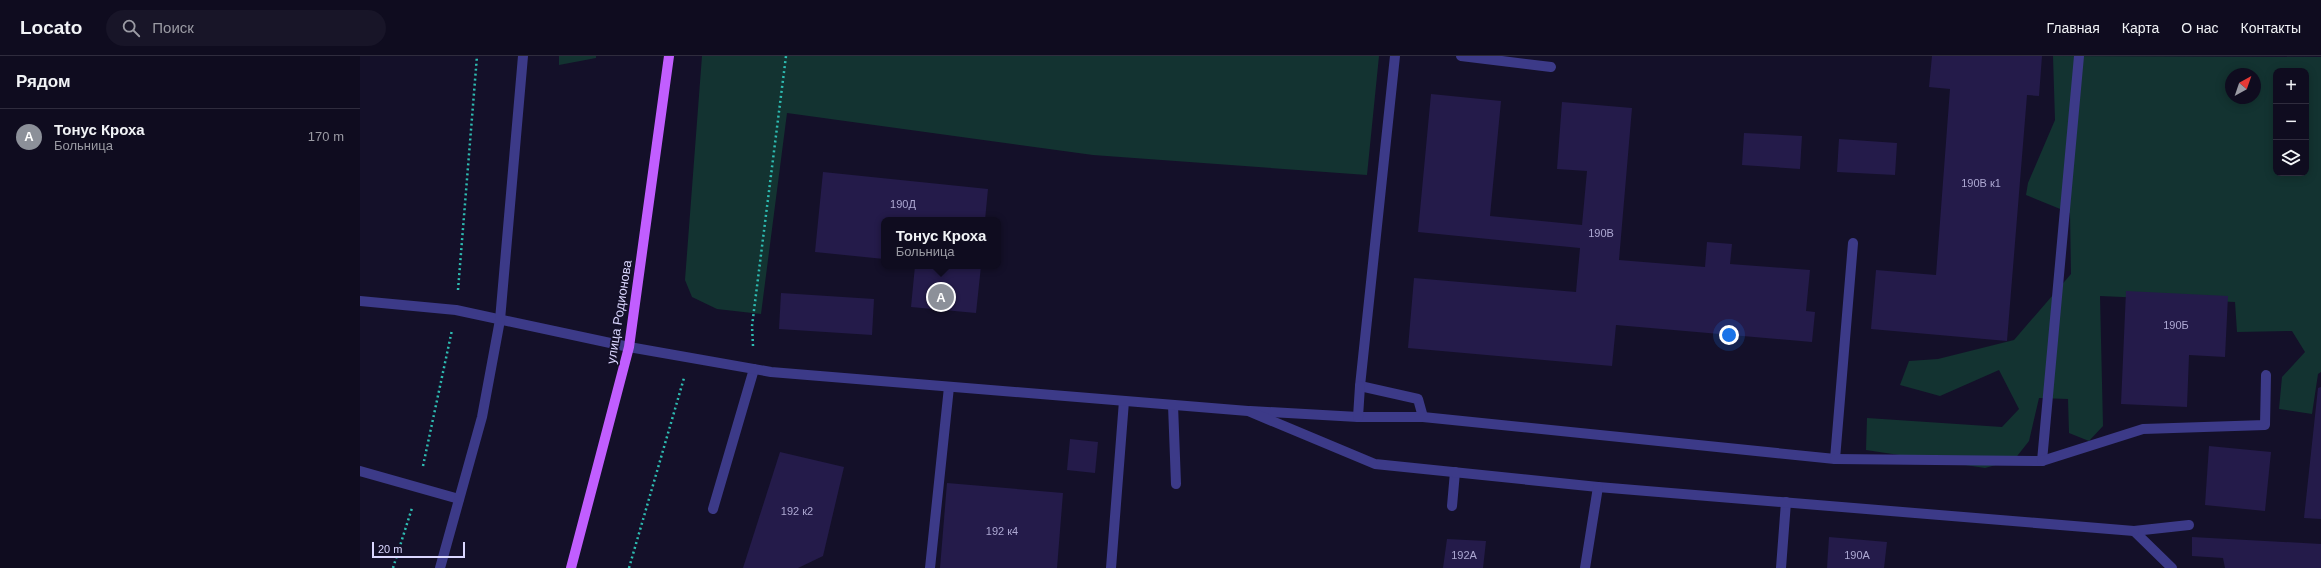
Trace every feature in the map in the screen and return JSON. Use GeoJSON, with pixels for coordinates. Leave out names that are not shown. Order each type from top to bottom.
{"type":"FeatureCollection","features":[{"type":"Feature","properties":{"kind":"main road","name":"улица Родионова"},"geometry":{"type":"LineString","coordinates":[[571,568],[629,347],[669,56]]}},
{"type":"Feature","properties":{"kind":"street"},"geometry":{"type":"LineString","coordinates":[[440,568],[482,416],[500,320],[523,56]]}},
{"type":"Feature","properties":{"kind":"street"},"geometry":{"type":"LineString","coordinates":[[1358,417],[1395,56]]}},
{"type":"Feature","properties":{"kind":"street"},"geometry":{"type":"LineString","coordinates":[[1460,56],[1551,67]]}},
{"type":"Feature","properties":{"kind":"street"},"geometry":{"type":"LineString","coordinates":[[2042,461],[2079,56]]}},
{"type":"Feature","properties":{"kind":"street"},"geometry":{"type":"LineString","coordinates":[[1835,459],[1853,243]]}},
{"type":"Feature","properties":{"kind":"street"},"geometry":{"type":"LineString","coordinates":[[360,301],[456,310],[629,347],[754,369],[949,387],[1248,411],[1358,417],[1423,417],[1835,459],[2042,461],[2144,429],[2265,425],[2266,375]]}},
{"type":"Feature","properties":{"kind":"street"},"geometry":{"type":"LineString","coordinates":[[713,509],[754,369]]}},
{"type":"Feature","properties":{"kind":"street"},"geometry":{"type":"LineString","coordinates":[[1360,386],[1418,398],[1423,417]]}},
{"type":"Feature","properties":{"kind":"street"},"geometry":{"type":"LineString","coordinates":[[930,568],[949,387]]}},
{"type":"Feature","properties":{"kind":"street"},"geometry":{"type":"LineString","coordinates":[[1111,568],[1124,401]]}},
{"type":"Feature","properties":{"kind":"street"},"geometry":{"type":"LineString","coordinates":[[1173,405],[1176,484]]}},
{"type":"Feature","properties":{"kind":"street"},"geometry":{"type":"LineString","coordinates":[[1248,411],[1375,464],[1598,487],[2134,531],[2189,526]]}},
{"type":"Feature","properties":{"kind":"street"},"geometry":{"type":"LineString","coordinates":[[360,471],[459,499]]}},
{"type":"Feature","properties":{"kind":"street"},"geometry":{"type":"LineString","coordinates":[[1452,506],[1454,472]]}},
{"type":"Feature","properties":{"kind":"street"},"geometry":{"type":"LineString","coordinates":[[1586,568],[1598,487]]}},
{"type":"Feature","properties":{"kind":"street"},"geometry":{"type":"LineString","coordinates":[[1781,568],[1786,502]]}},
{"type":"Feature","properties":{"kind":"street"},"geometry":{"type":"LineString","coordinates":[[2134,531],[2172,568]]}},
{"type":"Feature","properties":{"kind":"path"},"geometry":{"type":"LineString","coordinates":[[754,369],[752,326],[786,56]]}},
{"type":"Feature","properties":{"kind":"path"},"geometry":{"type":"LineString","coordinates":[[629,568],[690,357]]}},
{"type":"Feature","properties":{"kind":"green space"},"geometry":{"type":"Polygon","coordinates":[[[559,56],[596,56],[596,58],[559,65],[559,56]]]}},
{"type":"Feature","properties":{"kind":"green space"},"geometry":{"type":"Polygon","coordinates":[[[702,56],[1379,56],[1367,175],[1093,155],[787,113],[761,314],[717,309],[692,297],[685,280],[702,56]]]}},
{"type":"Feature","properties":{"kind":"green space"},"geometry":{"type":"Polygon","coordinates":[[[2053,56],[2321,57],[2321,372],[2318,374],[2312,414],[2279,409],[2282,377],[2305,352],[2292,331],[2237,332],[2235,302],[2100,296],[2103,426],[2089,441],[2069,433],[2068,399],[2039,398],[2029,441],[2014,460],[1985,468],[1866,450],[1867,418],[2002,427],[2019,409],[1999,370],[1940,396],[1900,385],[1909,361],[1938,359],[2014,340],[2071,274],[2070,213],[2026,195],[2028,183],[2055,120],[2053,56]]]}},
{"type":"Feature","properties":{"kind":"building"},"geometry":{"type":"Polygon","coordinates":[[[1932,56],[2042,56],[2039,96],[2027,95],[2007,341],[1871,329],[1876,270],[1936,275],[1950,89],[1929,87],[1932,56]]]}},
{"type":"Feature","properties":{"kind":"building"},"geometry":{"type":"Polygon","coordinates":[[[1431,94],[1501,101],[1490,216],[1582,225],[1587,171],[1557,169],[1562,102],[1632,108],[1619,260],[1705,267],[1707,242],[1732,244],[1730,264],[1810,270],[1806,311],[1815,312],[1812,342],[1616,325],[1612,366],[1408,348],[1414,278],[1576,292],[1580,248],[1418,232],[1431,94]]]}},
{"type":"Feature","properties":{"kind":"building"},"geometry":{"type":"Polygon","coordinates":[[[1744,133],[1802,136],[1800,169],[1742,165],[1744,133]]]}},
{"type":"Feature","properties":{"kind":"building"},"geometry":{"type":"Polygon","coordinates":[[[1839,139],[1897,143],[1895,175],[1837,172],[1839,139]]]}},
{"type":"Feature","properties":{"kind":"building"},"geometry":{"type":"Polygon","coordinates":[[[823,172],[988,189],[985,217],[881,217],[881,259],[815,252],[823,172]]]}},
{"type":"Feature","properties":{"kind":"building"},"geometry":{"type":"Polygon","coordinates":[[[915,269],[981,269],[976,313],[911,307],[915,269]]]}},
{"type":"Feature","properties":{"kind":"building"},"geometry":{"type":"Polygon","coordinates":[[[2126,291],[2228,296],[2225,357],[2189,355],[2187,407],[2121,404],[2126,291]]]}},
{"type":"Feature","properties":{"kind":"building"},"geometry":{"type":"Polygon","coordinates":[[[781,293],[874,299],[872,335],[779,329],[781,293]]]}},
{"type":"Feature","properties":{"kind":"building"},"geometry":{"type":"Polygon","coordinates":[[[2321,387],[2321,519],[2304,518],[2318,388],[2321,387]]]}},
{"type":"Feature","properties":{"kind":"building"},"geometry":{"type":"Polygon","coordinates":[[[1070,439],[1098,442],[1095,473],[1067,470],[1070,439]]]}},
{"type":"Feature","properties":{"kind":"building"},"geometry":{"type":"Polygon","coordinates":[[[2209,446],[2271,452],[2265,511],[2205,505],[2209,446]]]}},
{"type":"Feature","properties":{"kind":"building"},"geometry":{"type":"Polygon","coordinates":[[[780,452],[844,467],[823,556],[798,568],[743,568],[780,452]]]}},
{"type":"Feature","properties":{"kind":"building"},"geometry":{"type":"Polygon","coordinates":[[[947,483],[1063,493],[1057,568],[940,568],[947,483]]]}},
{"type":"Feature","properties":{"kind":"building"},"geometry":{"type":"Polygon","coordinates":[[[1829,537],[1887,542],[1884,568],[1827,568],[1829,537]]]}},
{"type":"Feature","properties":{"kind":"building"},"geometry":{"type":"Polygon","coordinates":[[[2192,537],[2321,544],[2321,568],[2225,568],[2223,558],[2192,556],[2192,537]]]}},
{"type":"Feature","properties":{"kind":"building"},"geometry":{"type":"Polygon","coordinates":[[[1447,539],[1486,541],[1483,568],[1443,568],[1447,539]]]}},
{"type":"Feature","properties":{"kind":"place","name":"Тонус Кроха"},"geometry":{"type":"Point","coordinates":[941,297]}}]}
